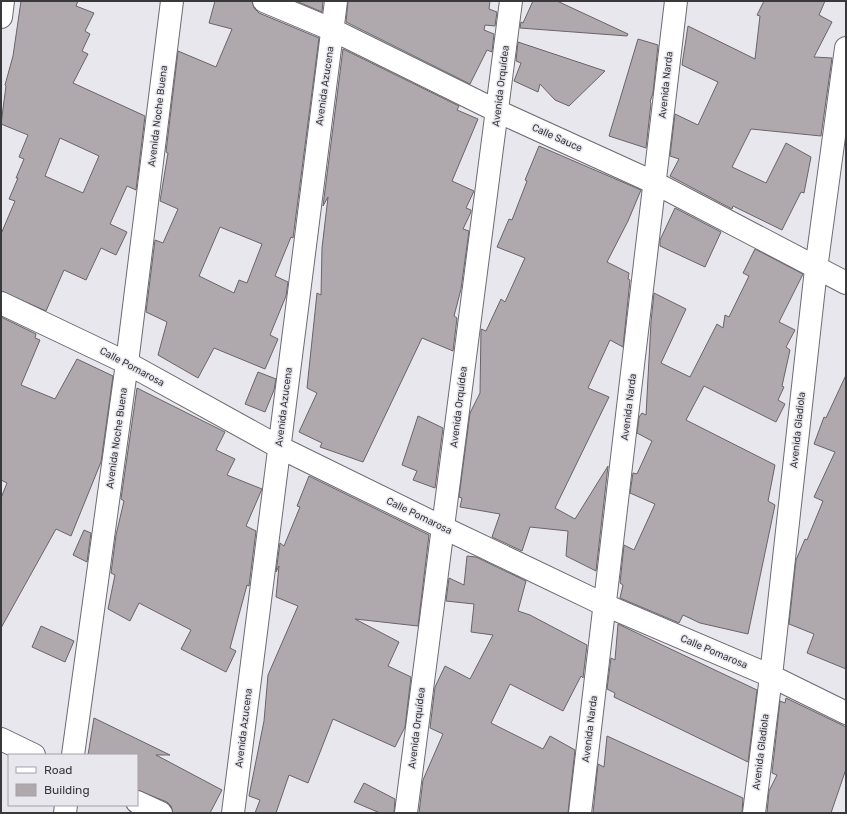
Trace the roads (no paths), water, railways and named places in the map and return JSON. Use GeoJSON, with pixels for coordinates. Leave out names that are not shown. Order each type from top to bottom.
{"type":"FeatureCollection","features":[{"type":"Feature","properties":{"kind":"street"},"geometry":{"type":"LineString","coordinates":[[1,17],[3,1]]}},
{"type":"Feature","properties":{"kind":"street","name":"Avenida Noche Buena"},"geometry":{"type":"LineString","coordinates":[[73,754],[128,363],[172,1]]}},
{"type":"Feature","properties":{"kind":"street","name":"Calle Sauce"},"geometry":{"type":"LineString","coordinates":[[264,1],[333,30],[497,111],[655,183],[846,283]]}},
{"type":"Feature","properties":{"kind":"street","name":"Avenida Azucena"},"geometry":{"type":"LineString","coordinates":[[233,813],[336,1]]}},
{"type":"Feature","properties":{"kind":"street","name":"Avenida Orquídea"},"geometry":{"type":"LineString","coordinates":[[406,813],[512,1]]}},
{"type":"Feature","properties":{"kind":"street","name":"Avenida Narda"},"geometry":{"type":"LineString","coordinates":[[580,813],[676,1]]}},
{"type":"Feature","properties":{"kind":"street","name":"Avenida Gladiola"},"geometry":{"type":"LineString","coordinates":[[754,813],[771,676],[816,268],[846,48]]}},
{"type":"Feature","properties":{"kind":"street","name":"Calle Pomarosa"},"geometry":{"type":"LineString","coordinates":[[1,303],[128,363],[280,448],[444,528],[605,605],[771,676],[846,713]]}},
{"type":"Feature","properties":{"kind":"street"},"geometry":{"type":"LineString","coordinates":[[1,739],[32,754]]}},
{"type":"Feature","properties":{"kind":"street"},"geometry":{"type":"LineString","coordinates":[[138,802],[161,813]]}}]}
